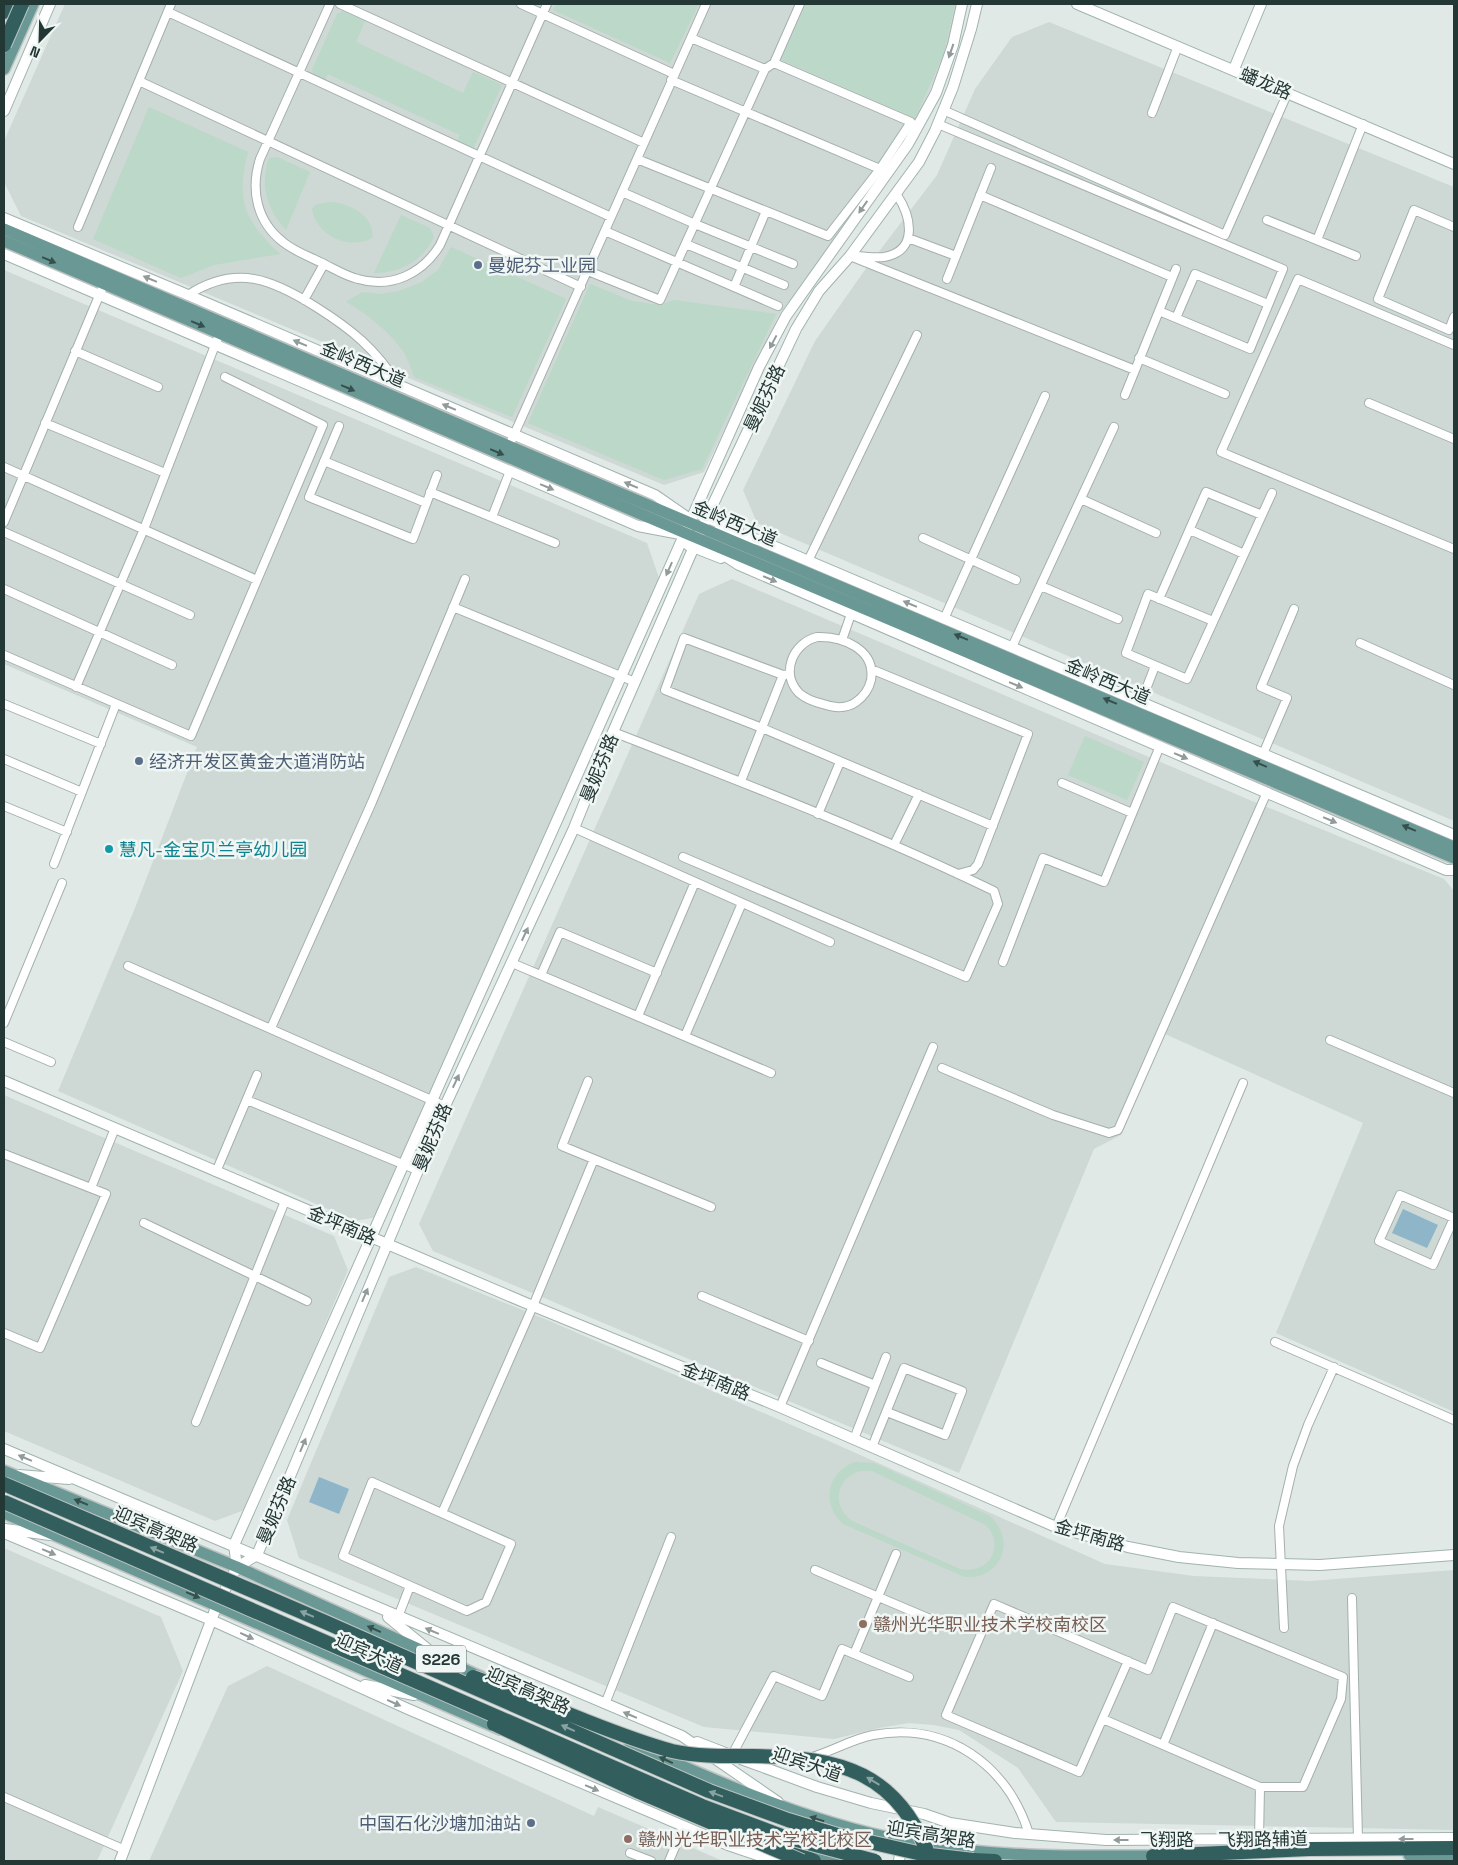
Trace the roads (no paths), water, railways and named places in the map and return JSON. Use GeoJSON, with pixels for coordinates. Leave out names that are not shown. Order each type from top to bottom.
{"type":"FeatureCollection","features":[{"type":"Feature","properties":{"kind":"highway"},"geometry":{"type":"LineString","coordinates":[[4,12],[7,4]]}},
{"type":"Feature","properties":{"kind":"highway"},"geometry":{"type":"LineString","coordinates":[[4,45],[22,4]]}},
{"type":"Feature","properties":{"kind":"highway","name":"迎宾高架路"},"geometry":{"type":"LineString","coordinates":[[7,1477],[325,1622],[708,1791],[788,1820],[834,1834],[922,1854],[995,1861]]}},
{"type":"Feature","properties":{"kind":"highway","name":"迎宾高架路"},"geometry":{"type":"LineString","coordinates":[[4,1502],[702,1806],[782,1836],[875,1861]]}},
{"type":"Feature","properties":{"kind":"highway"},"geometry":{"type":"LineString","coordinates":[[325,1622],[621,1735],[673,1751],[718,1757],[794,1757],[826,1762],[854,1770],[879,1784],[900,1805],[916,1828],[931,1861]]}},
{"type":"Feature","properties":{"kind":"highway"},"geometry":{"type":"LineString","coordinates":[[321,1639],[522,1738],[637,1791],[802,1861]]}},
{"type":"Feature","properties":{"kind":"highway"},"geometry":{"type":"LineString","coordinates":[[779,1845],[814,1861]]}},
{"type":"Feature","properties":{"kind":"highway"},"geometry":{"type":"LineString","coordinates":[[1153,1856],[1309,1849],[1454,1848]]}},
{"type":"Feature","properties":{"kind":"main road"},"geometry":{"type":"LineString","coordinates":[[4,69],[33,4]]}},
{"type":"Feature","properties":{"kind":"main road"},"geometry":{"type":"LineString","coordinates":[[4,31],[18,37]]}},
{"type":"Feature","properties":{"kind":"main road","name":"金岭西大道"},"geometry":{"type":"LineString","coordinates":[[4,229],[509,446],[688,528]]}},
{"type":"Feature","properties":{"kind":"main road","name":"金岭西大道"},"geometry":{"type":"LineString","coordinates":[[4,241],[104,284],[217,339],[700,532],[1454,847]]}},
{"type":"Feature","properties":{"kind":"main road","name":"金岭西大道"},"geometry":{"type":"LineString","coordinates":[[700,532],[1454,858]]}},
{"type":"Feature","properties":{"kind":"main road","name":"迎宾大道"},"geometry":{"type":"LineString","coordinates":[[7,1477],[237,1567],[713,1781],[792,1812],[881,1836]]}},
{"type":"Feature","properties":{"kind":"main road","name":"迎宾大道"},"geometry":{"type":"LineString","coordinates":[[4,1513],[699,1814],[779,1845],[834,1861]]}},
{"type":"Feature","properties":{"kind":"main road","name":"飞翔路"},"geometry":{"type":"LineString","coordinates":[[881,1836],[956,1849],[1065,1858],[1454,1855]]}},
{"type":"Feature","properties":{"kind":"street"},"geometry":{"type":"LineString","coordinates":[[4,111],[50,4]]}},
{"type":"Feature","properties":{"kind":"street"},"geometry":{"type":"LineString","coordinates":[[78,227],[171,4]]}},
{"type":"Feature","properties":{"kind":"street"},"geometry":{"type":"LineString","coordinates":[[330,4],[260,159],[256,176],[256,193],[260,212],[270,229],[284,243],[324,264],[368,282],[397,279],[415,272],[429,260],[440,245],[547,4]]}},
{"type":"Feature","properties":{"kind":"street"},"geometry":{"type":"LineString","coordinates":[[340,4],[644,143]]}},
{"type":"Feature","properties":{"kind":"street"},"geometry":{"type":"LineString","coordinates":[[522,4],[746,111],[880,169]]}},
{"type":"Feature","properties":{"kind":"street"},"geometry":{"type":"LineString","coordinates":[[509,446],[706,4]]}},
{"type":"Feature","properties":{"kind":"street"},"geometry":{"type":"LineString","coordinates":[[588,270],[660,300],[765,69],[774,63],[800,4]]}},
{"type":"Feature","properties":{"kind":"street","name":"曼妮芬路"},"geometry":{"type":"LineString","coordinates":[[234,1545],[760,367],[786,316],[908,144],[936,93],[953,45],[962,4]]}},
{"type":"Feature","properties":{"kind":"street","name":"曼妮芬路"},"geometry":{"type":"LineString","coordinates":[[257,1555],[444,1106],[574,828],[613,732],[700,532],[796,329],[819,291],[850,256],[897,195],[919,162],[938,124],[956,79],[977,4]]}},
{"type":"Feature","properties":{"kind":"street","name":"蟠龙路"},"geometry":{"type":"LineString","coordinates":[[1077,4],[1234,69],[1454,164]]}},
{"type":"Feature","properties":{"kind":"street"},"geometry":{"type":"LineString","coordinates":[[1234,69],[1261,4]]}},
{"type":"Feature","properties":{"kind":"street"},"geometry":{"type":"LineString","coordinates":[[168,12],[611,217]]}},
{"type":"Feature","properties":{"kind":"street"},"geometry":{"type":"LineString","coordinates":[[691,38],[765,69]]}},
{"type":"Feature","properties":{"kind":"street"},"geometry":{"type":"LineString","coordinates":[[1152,113],[1178,46]]}},
{"type":"Feature","properties":{"kind":"street"},"geometry":{"type":"LineString","coordinates":[[637,159],[828,236],[880,169],[911,122],[774,63]]}},
{"type":"Feature","properties":{"kind":"street"},"geometry":{"type":"LineString","coordinates":[[139,81],[580,287]]}},
{"type":"Feature","properties":{"kind":"street"},"geometry":{"type":"LineString","coordinates":[[943,110],[1224,235],[1288,92]]}},
{"type":"Feature","properties":{"kind":"street"},"geometry":{"type":"LineString","coordinates":[[938,124],[1283,270],[1250,349],[1159,311]]}},
{"type":"Feature","properties":{"kind":"street"},"geometry":{"type":"LineString","coordinates":[[1317,240],[1363,124]]}},
{"type":"Feature","properties":{"kind":"street"},"geometry":{"type":"LineString","coordinates":[[947,280],[991,168]]}},
{"type":"Feature","properties":{"kind":"street"},"geometry":{"type":"LineString","coordinates":[[622,192],[793,264]]}},
{"type":"Feature","properties":{"kind":"street"},"geometry":{"type":"LineString","coordinates":[[850,256],[878,258],[889,256],[899,251],[908,238],[909,229],[907,214],[897,195]]}},
{"type":"Feature","properties":{"kind":"street"},"geometry":{"type":"LineString","coordinates":[[980,195],[1174,273],[1125,395]]}},
{"type":"Feature","properties":{"kind":"street"},"geometry":{"type":"LineString","coordinates":[[1454,227],[1414,210],[1378,299],[1449,330],[1454,317]]}},
{"type":"Feature","properties":{"kind":"street"},"geometry":{"type":"LineString","coordinates":[[734,287],[766,211]]}},
{"type":"Feature","properties":{"kind":"street"},"geometry":{"type":"LineString","coordinates":[[4,218],[655,495],[688,528]]}},
{"type":"Feature","properties":{"kind":"street"},"geometry":{"type":"LineString","coordinates":[[1267,220],[1356,256]]}},
{"type":"Feature","properties":{"kind":"street"},"geometry":{"type":"LineString","coordinates":[[605,231],[778,306]]}},
{"type":"Feature","properties":{"kind":"street"},"geometry":{"type":"LineString","coordinates":[[908,238],[956,256]]}},
{"type":"Feature","properties":{"kind":"street"},"geometry":{"type":"LineString","coordinates":[[686,244],[784,285]]}},
{"type":"Feature","properties":{"kind":"street"},"geometry":{"type":"LineString","coordinates":[[4,254],[99,295],[217,339],[510,471],[638,526],[688,528],[700,532],[759,540],[1454,835]]}},
{"type":"Feature","properties":{"kind":"street"},"geometry":{"type":"LineString","coordinates":[[850,256],[1135,370]]}},
{"type":"Feature","properties":{"kind":"street"},"geometry":{"type":"LineString","coordinates":[[304,300],[324,264]]}},
{"type":"Feature","properties":{"kind":"street"},"geometry":{"type":"LineString","coordinates":[[1176,318],[1195,274],[1268,304]]}},
{"type":"Feature","properties":{"kind":"street"},"geometry":{"type":"LineString","coordinates":[[188,295],[207,284],[217,281],[248,278],[276,284],[334,318],[359,337],[380,359],[398,385]]}},
{"type":"Feature","properties":{"kind":"street"},"geometry":{"type":"LineString","coordinates":[[1454,345],[1298,279],[1221,452],[1454,549]]}},
{"type":"Feature","properties":{"kind":"street"},"geometry":{"type":"LineString","coordinates":[[4,522],[104,284]]}},
{"type":"Feature","properties":{"kind":"street"},"geometry":{"type":"LineString","coordinates":[[808,561],[917,335]]}},
{"type":"Feature","properties":{"kind":"street"},"geometry":{"type":"LineString","coordinates":[[76,687],[144,529],[217,339]]}},
{"type":"Feature","properties":{"kind":"street"},"geometry":{"type":"LineString","coordinates":[[75,352],[158,387]]}},
{"type":"Feature","properties":{"kind":"street"},"geometry":{"type":"LineString","coordinates":[[1140,358],[1225,394]]}},
{"type":"Feature","properties":{"kind":"street"},"geometry":{"type":"LineString","coordinates":[[4,654],[191,736],[323,425],[225,377]]}},
{"type":"Feature","properties":{"kind":"street"},"geometry":{"type":"LineString","coordinates":[[944,619],[1045,396]]}},
{"type":"Feature","properties":{"kind":"street"},"geometry":{"type":"LineString","coordinates":[[1369,403],[1454,439]]}},
{"type":"Feature","properties":{"kind":"street"},"geometry":{"type":"LineString","coordinates":[[45,423],[165,473]]}},
{"type":"Feature","properties":{"kind":"street"},"geometry":{"type":"LineString","coordinates":[[339,426],[309,497],[413,539],[437,475]]}},
{"type":"Feature","properties":{"kind":"street"},"geometry":{"type":"LineString","coordinates":[[1012,647],[1114,428]]}},
{"type":"Feature","properties":{"kind":"street"},"geometry":{"type":"LineString","coordinates":[[324,461],[426,503]]}},
{"type":"Feature","properties":{"kind":"street"},"geometry":{"type":"LineString","coordinates":[[4,467],[257,580]]}},
{"type":"Feature","properties":{"kind":"street"},"geometry":{"type":"LineString","coordinates":[[492,517],[510,471]]}},
{"type":"Feature","properties":{"kind":"street"},"geometry":{"type":"LineString","coordinates":[[430,492],[555,543]]}},
{"type":"Feature","properties":{"kind":"street"},"geometry":{"type":"LineString","coordinates":[[1159,599],[1206,492],[1262,515]]}},
{"type":"Feature","properties":{"kind":"street"},"geometry":{"type":"LineString","coordinates":[[1214,621],[1148,594],[1126,653],[1187,679],[1214,621],[1272,493]]}},
{"type":"Feature","properties":{"kind":"street"},"geometry":{"type":"LineString","coordinates":[[1081,498],[1156,533]]}},
{"type":"Feature","properties":{"kind":"street"},"geometry":{"type":"LineString","coordinates":[[1190,530],[1244,554]]}},
{"type":"Feature","properties":{"kind":"street"},"geometry":{"type":"LineString","coordinates":[[4,532],[190,615]]}},
{"type":"Feature","properties":{"kind":"street"},"geometry":{"type":"LineString","coordinates":[[700,532],[739,565],[1452,871]]}},
{"type":"Feature","properties":{"kind":"street"},"geometry":{"type":"LineString","coordinates":[[923,538],[1016,580]]}},
{"type":"Feature","properties":{"kind":"street"},"geometry":{"type":"LineString","coordinates":[[271,1028],[372,802],[465,579]]}},
{"type":"Feature","properties":{"kind":"street"},"geometry":{"type":"LineString","coordinates":[[1041,586],[1118,619]]}},
{"type":"Feature","properties":{"kind":"street"},"geometry":{"type":"LineString","coordinates":[[4,589],[172,665]]}},
{"type":"Feature","properties":{"kind":"street"},"geometry":{"type":"LineString","coordinates":[[453,607],[635,682]]}},
{"type":"Feature","properties":{"kind":"street"},"geometry":{"type":"LineString","coordinates":[[1263,754],[1287,698],[1260,687],[1294,609]]}},
{"type":"Feature","properties":{"kind":"street"},"geometry":{"type":"LineString","coordinates":[[842,640],[851,614]]}},
{"type":"Feature","properties":{"kind":"street"},"geometry":{"type":"LineString","coordinates":[[741,781],[762,728],[787,675],[792,656],[805,641],[826,636],[842,640],[862,652],[871,669],[870,685],[864,696],[853,704],[841,707],[828,706],[806,698],[787,675],[684,638],[665,690],[762,728],[993,826]]}},
{"type":"Feature","properties":{"kind":"street"},"geometry":{"type":"LineString","coordinates":[[1360,643],[1454,685]]}},
{"type":"Feature","properties":{"kind":"street"},"geometry":{"type":"LineString","coordinates":[[1141,702],[1155,666]]}},
{"type":"Feature","properties":{"kind":"street"},"geometry":{"type":"LineString","coordinates":[[871,669],[1028,734],[978,864],[973,870],[958,874]]}},
{"type":"Feature","properties":{"kind":"street"},"geometry":{"type":"LineString","coordinates":[[4,704],[101,744]]}},
{"type":"Feature","properties":{"kind":"street"},"geometry":{"type":"LineString","coordinates":[[54,864],[116,704]]}},
{"type":"Feature","properties":{"kind":"street"},"geometry":{"type":"LineString","coordinates":[[613,732],[741,781],[958,874],[994,891],[998,904],[966,977],[683,857]]}},
{"type":"Feature","properties":{"kind":"street"},"geometry":{"type":"LineString","coordinates":[[1003,962],[1043,858],[1104,882],[1160,746]]}},
{"type":"Feature","properties":{"kind":"street"},"geometry":{"type":"LineString","coordinates":[[4,759],[82,792]]}},
{"type":"Feature","properties":{"kind":"street"},"geometry":{"type":"LineString","coordinates":[[818,814],[840,762]]}},
{"type":"Feature","properties":{"kind":"street"},"geometry":{"type":"LineString","coordinates":[[1062,783],[1132,813]]}},
{"type":"Feature","properties":{"kind":"street"},"geometry":{"type":"LineString","coordinates":[[942,1068],[1053,1115],[1108,1133],[1118,1130],[1267,792]]}},
{"type":"Feature","properties":{"kind":"street"},"geometry":{"type":"LineString","coordinates":[[894,846],[919,794]]}},
{"type":"Feature","properties":{"kind":"street"},"geometry":{"type":"LineString","coordinates":[[4,806],[67,832]]}},
{"type":"Feature","properties":{"kind":"street"},"geometry":{"type":"LineString","coordinates":[[574,828],[830,942]]}},
{"type":"Feature","properties":{"kind":"street"},"geometry":{"type":"LineString","coordinates":[[638,1016],[695,882]]}},
{"type":"Feature","properties":{"kind":"street"},"geometry":{"type":"LineString","coordinates":[[4,1023],[62,883]]}},
{"type":"Feature","properties":{"kind":"street"},"geometry":{"type":"LineString","coordinates":[[685,1036],[742,903]]}},
{"type":"Feature","properties":{"kind":"street"},"geometry":{"type":"LineString","coordinates":[[541,975],[560,932],[657,973]]}},
{"type":"Feature","properties":{"kind":"street"},"geometry":{"type":"LineString","coordinates":[[512,963],[771,1073]]}},
{"type":"Feature","properties":{"kind":"street"},"geometry":{"type":"LineString","coordinates":[[128,966],[444,1106]]}},
{"type":"Feature","properties":{"kind":"street"},"geometry":{"type":"LineString","coordinates":[[1330,1040],[1454,1093]]}},
{"type":"Feature","properties":{"kind":"street"},"geometry":{"type":"LineString","coordinates":[[4,1042],[51,1062]]}},
{"type":"Feature","properties":{"kind":"street"},"geometry":{"type":"LineString","coordinates":[[780,1407],[933,1046]]}},
{"type":"Feature","properties":{"kind":"street"},"geometry":{"type":"LineString","coordinates":[[216,1172],[257,1075]]}},
{"type":"Feature","properties":{"kind":"street","name":"金坪南路"},"geometry":{"type":"LineString","coordinates":[[4,1081],[533,1306],[780,1407],[1056,1527],[1128,1547],[1179,1557],[1238,1563],[1320,1565],[1454,1555]]}},
{"type":"Feature","properties":{"kind":"street"},"geometry":{"type":"LineString","coordinates":[[588,1081],[562,1146],[711,1207]]}},
{"type":"Feature","properties":{"kind":"street"},"geometry":{"type":"LineString","coordinates":[[1056,1527],[1243,1083]]}},
{"type":"Feature","properties":{"kind":"street"},"geometry":{"type":"LineString","coordinates":[[247,1100],[418,1170]]}},
{"type":"Feature","properties":{"kind":"street"},"geometry":{"type":"LineString","coordinates":[[91,1188],[115,1128]]}},
{"type":"Feature","properties":{"kind":"street"},"geometry":{"type":"LineString","coordinates":[[4,1154],[106,1194],[40,1348],[4,1333]]}},
{"type":"Feature","properties":{"kind":"street"},"geometry":{"type":"LineString","coordinates":[[442,1513],[533,1306],[594,1160]]}},
{"type":"Feature","properties":{"kind":"street"},"geometry":{"type":"LineString","coordinates":[[1400,1195],[1454,1218],[1452,1229],[1433,1265],[1380,1241],[1400,1195]]}},
{"type":"Feature","properties":{"kind":"street"},"geometry":{"type":"LineString","coordinates":[[196,1422],[286,1201]]}},
{"type":"Feature","properties":{"kind":"street"},"geometry":{"type":"LineString","coordinates":[[144,1223],[307,1301]]}},
{"type":"Feature","properties":{"kind":"street"},"geometry":{"type":"LineString","coordinates":[[702,1296],[809,1341]]}},
{"type":"Feature","properties":{"kind":"street"},"geometry":{"type":"LineString","coordinates":[[1276,1342],[1454,1420]]}},
{"type":"Feature","properties":{"kind":"street"},"geometry":{"type":"LineString","coordinates":[[854,1439],[886,1357]]}},
{"type":"Feature","properties":{"kind":"street"},"geometry":{"type":"LineString","coordinates":[[821,1363],[875,1385]]}},
{"type":"Feature","properties":{"kind":"street"},"geometry":{"type":"LineString","coordinates":[[1284,1628],[1278,1526],[1293,1466],[1308,1425],[1334,1367]]}},
{"type":"Feature","properties":{"kind":"street"},"geometry":{"type":"LineString","coordinates":[[872,1447],[904,1368],[962,1391],[945,1435],[887,1412]]}},
{"type":"Feature","properties":{"kind":"street","name":"迎宾大道"},"geometry":{"type":"LineString","coordinates":[[4,1448],[234,1545],[380,1610],[682,1736],[847,1796],[924,1814]]}},
{"type":"Feature","properties":{"kind":"street"},"geometry":{"type":"LineString","coordinates":[[7,1477],[78,1480]]}},
{"type":"Feature","properties":{"kind":"street"},"geometry":{"type":"LineString","coordinates":[[372,1482],[442,1513],[511,1544],[486,1602],[467,1611],[343,1556],[372,1482]]}},
{"type":"Feature","properties":{"kind":"street"},"geometry":{"type":"LineString","coordinates":[[4,1531],[55,1536]]}},
{"type":"Feature","properties":{"kind":"street","name":"迎宾大道"},"geometry":{"type":"LineString","coordinates":[[4,1531],[211,1620],[346,1682],[653,1814],[762,1859],[775,1861]]}},
{"type":"Feature","properties":{"kind":"street"},"geometry":{"type":"LineString","coordinates":[[605,1704],[671,1538]]}},
{"type":"Feature","properties":{"kind":"street"},"geometry":{"type":"LineString","coordinates":[[234,1545],[237,1567]]}},
{"type":"Feature","properties":{"kind":"street"},"geometry":{"type":"LineString","coordinates":[[854,1654],[896,1554]]}},
{"type":"Feature","properties":{"kind":"street"},"geometry":{"type":"LineString","coordinates":[[120,1861],[211,1620],[237,1567],[257,1555]]}},
{"type":"Feature","properties":{"kind":"street"},"geometry":{"type":"LineString","coordinates":[[815,1570],[935,1621]]}},
{"type":"Feature","properties":{"kind":"street"},"geometry":{"type":"LineString","coordinates":[[398,1617],[410,1586]]}},
{"type":"Feature","properties":{"kind":"street"},"geometry":{"type":"LineString","coordinates":[[1352,1598],[1358,1839]]}},
{"type":"Feature","properties":{"kind":"street"},"geometry":{"type":"LineString","coordinates":[[1103,1719],[1260,1787],[1303,1787],[1341,1699],[1343,1677],[1173,1607],[1148,1670],[1128,1661],[994,1604],[946,1715],[1079,1772],[1128,1661]]}},
{"type":"Feature","properties":{"kind":"street"},"geometry":{"type":"LineString","coordinates":[[380,1610],[435,1656]]}},
{"type":"Feature","properties":{"kind":"street"},"geometry":{"type":"LineString","coordinates":[[1163,1745],[1213,1623]]}},
{"type":"Feature","properties":{"kind":"street"},"geometry":{"type":"LineString","coordinates":[[732,1755],[774,1676],[822,1696],[842,1649],[909,1677]]}},
{"type":"Feature","properties":{"kind":"street"},"geometry":{"type":"LineString","coordinates":[[346,1682],[426,1697]]}},
{"type":"Feature","properties":{"kind":"street"},"geometry":{"type":"LineString","coordinates":[[750,1762],[777,1763],[805,1759],[872,1735],[900,1732],[927,1735],[959,1747],[987,1766],[1006,1785],[1013,1796],[1029,1834]]}},
{"type":"Feature","properties":{"kind":"street","name":"迎宾大道"},"geometry":{"type":"LineString","coordinates":[[682,1736],[792,1812]]}},
{"type":"Feature","properties":{"kind":"street"},"geometry":{"type":"LineString","coordinates":[[1259,1839],[1260,1787]]}},
{"type":"Feature","properties":{"kind":"street"},"geometry":{"type":"LineString","coordinates":[[4,1797],[125,1850]]}},
{"type":"Feature","properties":{"kind":"street"},"geometry":{"type":"LineString","coordinates":[[653,1814],[779,1845]]}},
{"type":"Feature","properties":{"kind":"street","name":"飞翔路辅道"},"geometry":{"type":"LineString","coordinates":[[924,1814],[959,1825],[1029,1834],[1106,1840],[1454,1838]]}},
{"type":"Feature","properties":{"kind":"street"},"geometry":{"type":"LineString","coordinates":[[669,1861],[684,1826]]}},
{"type":"Feature","properties":{"kind":"street"},"geometry":{"type":"LineString","coordinates":[[899,1861],[901,1840]]}},
{"type":"Feature","properties":{"kind":"street"},"geometry":{"type":"LineString","coordinates":[[956,1849],[958,1861]]}},
{"type":"Feature","properties":{"kind":"street"},"geometry":{"type":"LineString","coordinates":[[630,1853],[651,1861]]}},
{"type":"Feature","properties":{"kind":"water"},"geometry":{"type":"Polygon","coordinates":[[[1403,1209],[1438,1225],[1427,1248],[1392,1233],[1403,1209]]]}},
{"type":"Feature","properties":{"kind":"water"},"geometry":{"type":"Polygon","coordinates":[[[319,1477],[349,1489],[339,1514],[309,1502],[319,1477]]]}},
{"type":"Feature","properties":{"kind":"place","name":"曼妮芬工业园"},"geometry":{"type":"Point","coordinates":[478,265]}},
{"type":"Feature","properties":{"kind":"place","name":"经济开发区黄金大道消防站"},"geometry":{"type":"Point","coordinates":[139,761]}},
{"type":"Feature","properties":{"kind":"place","name":"慧凡-金宝贝兰亭幼儿园"},"geometry":{"type":"Point","coordinates":[109,849]}},
{"type":"Feature","properties":{"kind":"place","name":"赣州光华职业技术学校南校区"},"geometry":{"type":"Point","coordinates":[863,1624]}},
{"type":"Feature","properties":{"kind":"place","name":"中国石化沙塘加油站"},"geometry":{"type":"Point","coordinates":[531,1823]}},
{"type":"Feature","properties":{"kind":"place","name":"赣州光华职业技术学校北校区"},"geometry":{"type":"Point","coordinates":[628,1839]}}]}
